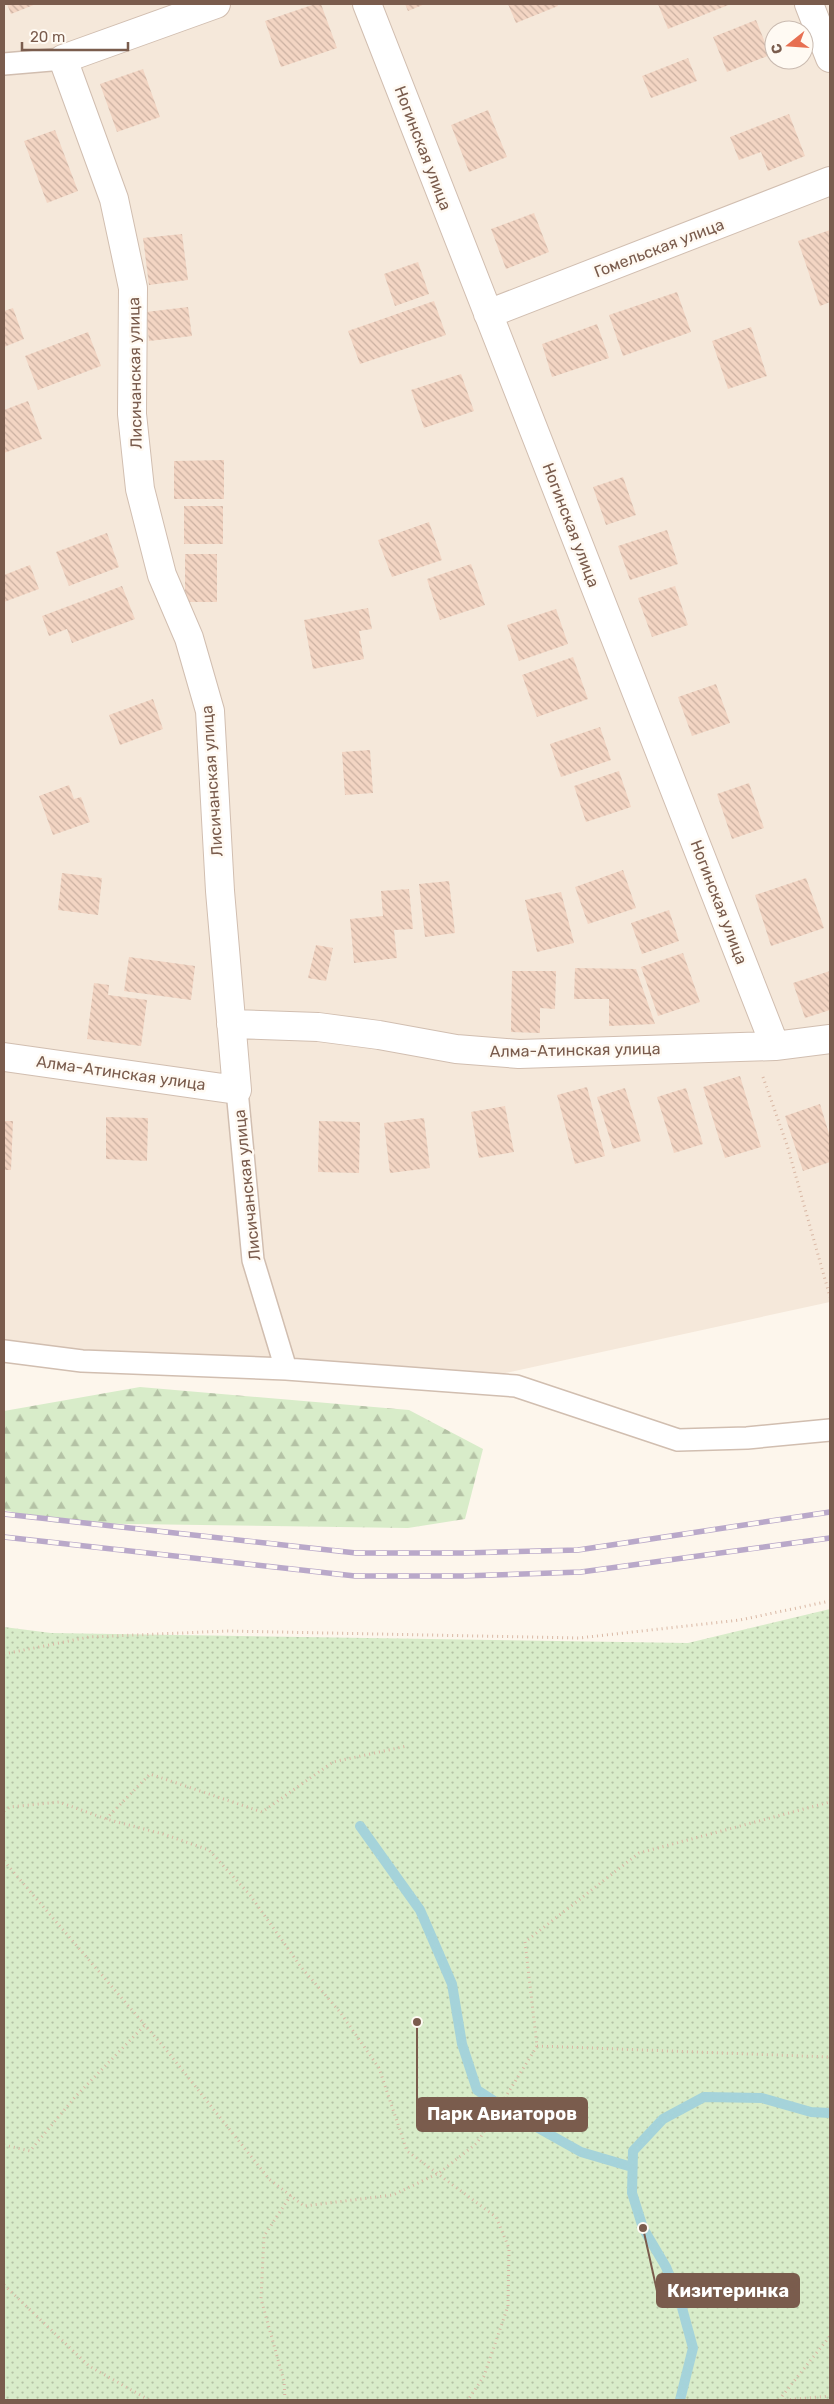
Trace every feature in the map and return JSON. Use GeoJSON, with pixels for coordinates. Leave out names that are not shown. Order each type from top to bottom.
{"type":"FeatureCollection","features":[{"type":"Feature","properties":{"kind":"street"},"geometry":{"type":"LineString","coordinates":[[63,59],[216,4]]}},
{"type":"Feature","properties":{"kind":"street","name":"Ногинская улица"},"geometry":{"type":"LineString","coordinates":[[367,4],[488,314],[764,1046]]}},
{"type":"Feature","properties":{"kind":"street"},"geometry":{"type":"LineString","coordinates":[[809,4],[830,58]]}},
{"type":"Feature","properties":{"kind":"street","name":"Лисичанская улица"},"geometry":{"type":"LineString","coordinates":[[63,59],[114,199],[133,288],[132,414],[140,489],[162,575],[189,638],[210,711],[231,1024],[238,1090]]}},
{"type":"Feature","properties":{"kind":"street","name":"Гомельская улица"},"geometry":{"type":"LineString","coordinates":[[488,314],[830,181]]}},
{"type":"Feature","properties":{"kind":"street","name":"Алма-Атинская улица"},"geometry":{"type":"LineString","coordinates":[[231,1024],[318,1027],[379,1035],[456,1049],[519,1054],[764,1046],[830,1039]]}},
{"type":"Feature","properties":{"kind":"street","name":"Алма-Атинская улица"},"geometry":{"type":"LineString","coordinates":[[4,1057],[238,1090]]}},
{"type":"Feature","properties":{"kind":"lane"},"geometry":{"type":"LineString","coordinates":[[4,64],[63,59]]}},
{"type":"Feature","properties":{"kind":"lane","name":"Лисичанская улица"},"geometry":{"type":"LineString","coordinates":[[238,1090],[253,1260],[286,1369]]}},
{"type":"Feature","properties":{"kind":"lane"},"geometry":{"type":"LineString","coordinates":[[4,1351],[82,1361],[286,1369],[516,1386],[678,1440],[747,1438],[830,1430]]}},
{"type":"Feature","properties":{"kind":"path"},"geometry":{"type":"LineString","coordinates":[[764,1046],[787,1145],[830,1296]]}},
{"type":"Feature","properties":{"kind":"path"},"geometry":{"type":"LineString","coordinates":[[4,1654],[89,1637],[227,1631],[579,1638],[740,1620],[830,1601]]}},
{"type":"Feature","properties":{"kind":"path"},"geometry":{"type":"LineString","coordinates":[[106,1819],[150,1774],[262,1812],[333,1762],[407,1746]]}},
{"type":"Feature","properties":{"kind":"path"},"geometry":{"type":"LineString","coordinates":[[4,1811],[10,1807],[58,1802],[106,1819],[164,1834],[209,1850],[250,1895],[301,1968],[340,2012],[379,2068],[407,2151],[496,2217],[508,2248],[508,2306],[484,2376],[468,2400]]}},
{"type":"Feature","properties":{"kind":"path"},"geometry":{"type":"LineString","coordinates":[[4,1861],[144,2025],[269,2179],[304,2206],[393,2195],[439,2173],[477,2143],[537,2046],[525,1942],[639,1853],[830,1802]]}},
{"type":"Feature","properties":{"kind":"path"},"geometry":{"type":"LineString","coordinates":[[4,2145],[30,2151],[76,2096],[144,2025]]}},
{"type":"Feature","properties":{"kind":"path"},"geometry":{"type":"LineString","coordinates":[[537,2046],[830,2057]]}},
{"type":"Feature","properties":{"kind":"path"},"geometry":{"type":"LineString","coordinates":[[285,2400],[284,2381],[261,2299],[264,2236],[291,2195]]}},
{"type":"Feature","properties":{"kind":"path"},"geometry":{"type":"LineString","coordinates":[[4,2284],[89,2366],[149,2400]]}},
{"type":"Feature","properties":{"kind":"path"},"geometry":{"type":"LineString","coordinates":[[779,2400],[830,2336]]}},
{"type":"Feature","properties":{"kind":"path"},"geometry":{"type":"LineString","coordinates":[[785,2400],[830,2396]]}},
{"type":"Feature","properties":{"kind":"shaded area"},"geometry":{"type":"Polygon","coordinates":[[[4,4],[830,4],[830,1302],[455,1384],[4,1359],[4,4]]]}},
{"type":"Feature","properties":{"kind":"green space"},"geometry":{"type":"Polygon","coordinates":[[[140,1387],[409,1410],[483,1449],[465,1519],[408,1528],[57,1523],[4,1510],[4,1411],[140,1387]]]}},
{"type":"Feature","properties":{"kind":"green space"},"geometry":{"type":"Polygon","coordinates":[[[830,1609],[830,2400],[4,2400],[4,1627],[51,1633],[688,1643],[830,1609]]]}},
{"type":"Feature","properties":{"kind":"building"},"geometry":{"type":"Polygon","coordinates":[[[7,4],[36,4],[11,14],[7,4]]]}},
{"type":"Feature","properties":{"kind":"building"},"geometry":{"type":"Polygon","coordinates":[[[315,4],[321,4],[337,48],[281,67],[265,21],[315,4]]]}},
{"type":"Feature","properties":{"kind":"building"},"geometry":{"type":"Polygon","coordinates":[[[405,4],[425,4],[408,11],[405,4]]]}},
{"type":"Feature","properties":{"kind":"building"},"geometry":{"type":"Polygon","coordinates":[[[508,4],[557,4],[558,6],[516,23],[508,4]]]}},
{"type":"Feature","properties":{"kind":"building"},"geometry":{"type":"Polygon","coordinates":[[[658,4],[731,4],[668,29],[658,4]]]}},
{"type":"Feature","properties":{"kind":"building"},"geometry":{"type":"Polygon","coordinates":[[[756,20],[764,40],[764,57],[727,72],[713,37],[756,20]]]}},
{"type":"Feature","properties":{"kind":"building"},"geometry":{"type":"Polygon","coordinates":[[[688,58],[697,81],[651,98],[642,76],[688,58]]]}},
{"type":"Feature","properties":{"kind":"building"},"geometry":{"type":"Polygon","coordinates":[[[143,69],[160,117],[117,132],[100,84],[143,69]]]}},
{"type":"Feature","properties":{"kind":"building"},"geometry":{"type":"Polygon","coordinates":[[[488,110],[507,157],[469,172],[451,125],[488,110]]]}},
{"type":"Feature","properties":{"kind":"building"},"geometry":{"type":"Polygon","coordinates":[[[789,114],[805,156],[768,171],[761,152],[739,160],[730,137],[789,114]]]}},
{"type":"Feature","properties":{"kind":"building"},"geometry":{"type":"Polygon","coordinates":[[[55,130],[78,191],[47,203],[24,141],[55,130]]]}},
{"type":"Feature","properties":{"kind":"building"},"geometry":{"type":"Polygon","coordinates":[[[534,213],[549,252],[506,269],[491,229],[534,213]]]}},
{"type":"Feature","properties":{"kind":"building"},"geometry":{"type":"Polygon","coordinates":[[[830,230],[830,302],[820,306],[798,241],[830,230]]]}},
{"type":"Feature","properties":{"kind":"building"},"geometry":{"type":"Polygon","coordinates":[[[182,234],[188,280],[149,285],[143,238],[182,234]]]}},
{"type":"Feature","properties":{"kind":"building"},"geometry":{"type":"Polygon","coordinates":[[[418,262],[429,294],[395,306],[384,274],[418,262]]]}},
{"type":"Feature","properties":{"kind":"building"},"geometry":{"type":"Polygon","coordinates":[[[677,292],[691,332],[623,356],[609,315],[677,292]]]}},
{"type":"Feature","properties":{"kind":"building"},"geometry":{"type":"Polygon","coordinates":[[[434,301],[446,335],[360,364],[348,331],[434,301]]]}},
{"type":"Feature","properties":{"kind":"building"},"geometry":{"type":"Polygon","coordinates":[[[188,307],[192,336],[149,341],[146,312],[188,307]]]}},
{"type":"Feature","properties":{"kind":"building"},"geometry":{"type":"Polygon","coordinates":[[[13,308],[24,339],[4,347],[4,311],[13,308]]]}},
{"type":"Feature","properties":{"kind":"building"},"geometry":{"type":"Polygon","coordinates":[[[597,324],[609,358],[552,377],[542,344],[597,324]]]}},
{"type":"Feature","properties":{"kind":"building"},"geometry":{"type":"Polygon","coordinates":[[[751,327],[767,376],[728,389],[712,341],[751,327]]]}},
{"type":"Feature","properties":{"kind":"building"},"geometry":{"type":"Polygon","coordinates":[[[88,332],[101,366],[38,390],[25,356],[88,332]]]}},
{"type":"Feature","properties":{"kind":"building"},"geometry":{"type":"Polygon","coordinates":[[[461,374],[474,411],[424,428],[411,390],[461,374]]]}},
{"type":"Feature","properties":{"kind":"building"},"geometry":{"type":"Polygon","coordinates":[[[28,401],[42,439],[4,453],[4,410],[28,401]]]}},
{"type":"Feature","properties":{"kind":"building"},"geometry":{"type":"Polygon","coordinates":[[[224,460],[224,499],[174,499],[174,461],[224,460]]]}},
{"type":"Feature","properties":{"kind":"building"},"geometry":{"type":"Polygon","coordinates":[[[623,477],[636,515],[606,525],[593,487],[623,477]]]}},
{"type":"Feature","properties":{"kind":"building"},"geometry":{"type":"Polygon","coordinates":[[[184,506],[223,506],[223,544],[184,544],[184,506]]]}},
{"type":"Feature","properties":{"kind":"building"},"geometry":{"type":"Polygon","coordinates":[[[429,522],[442,560],[392,577],[378,540],[429,522]]]}},
{"type":"Feature","properties":{"kind":"building"},"geometry":{"type":"Polygon","coordinates":[[[667,530],[678,564],[630,580],[618,546],[667,530]]]}},
{"type":"Feature","properties":{"kind":"building"},"geometry":{"type":"Polygon","coordinates":[[[107,533],[119,567],[69,586],[56,552],[107,533]]]}},
{"type":"Feature","properties":{"kind":"building"},"geometry":{"type":"Polygon","coordinates":[[[185,554],[217,554],[217,602],[185,602],[185,554]]]}},
{"type":"Feature","properties":{"kind":"building"},"geometry":{"type":"Polygon","coordinates":[[[471,564],[485,605],[440,620],[427,579],[471,564]]]}},
{"type":"Feature","properties":{"kind":"building"},"geometry":{"type":"Polygon","coordinates":[[[30,565],[39,589],[4,602],[4,575],[30,565]]]}},
{"type":"Feature","properties":{"kind":"building"},"geometry":{"type":"Polygon","coordinates":[[[122,586],[135,619],[72,643],[67,629],[49,636],[42,616],[122,586]]]}},
{"type":"Feature","properties":{"kind":"building"},"geometry":{"type":"Polygon","coordinates":[[[675,586],[688,625],[652,637],[638,598],[675,586]]]}},
{"type":"Feature","properties":{"kind":"building"},"geometry":{"type":"Polygon","coordinates":[[[368,608],[372,629],[359,631],[364,659],[313,669],[304,620],[368,608]]]}},
{"type":"Feature","properties":{"kind":"building"},"geometry":{"type":"Polygon","coordinates":[[[556,609],[568,644],[519,661],[507,625],[556,609]]]}},
{"type":"Feature","properties":{"kind":"building"},"geometry":{"type":"Polygon","coordinates":[[[573,657],[588,699],[537,717],[522,675],[573,657]]]}},
{"type":"Feature","properties":{"kind":"building"},"geometry":{"type":"Polygon","coordinates":[[[716,684],[730,723],[692,736],[678,697],[716,684]]]}},
{"type":"Feature","properties":{"kind":"building"},"geometry":{"type":"Polygon","coordinates":[[[153,699],[163,729],[120,745],[109,715],[153,699]]]}},
{"type":"Feature","properties":{"kind":"building"},"geometry":{"type":"Polygon","coordinates":[[[600,727],[611,760],[561,777],[550,744],[600,727]]]}},
{"type":"Feature","properties":{"kind":"building"},"geometry":{"type":"Polygon","coordinates":[[[370,750],[373,793],[345,795],[342,752],[370,750]]]}},
{"type":"Feature","properties":{"kind":"building"},"geometry":{"type":"Polygon","coordinates":[[[619,771],[631,807],[586,822],[574,786],[619,771]]]}},
{"type":"Feature","properties":{"kind":"building"},"geometry":{"type":"Polygon","coordinates":[[[749,783],[764,828],[732,839],[717,794],[749,783]]]}},
{"type":"Feature","properties":{"kind":"building"},"geometry":{"type":"Polygon","coordinates":[[[69,785],[74,799],[81,797],[90,822],[53,835],[39,796],[69,785]]]}},
{"type":"Feature","properties":{"kind":"building"},"geometry":{"type":"Polygon","coordinates":[[[623,870],[636,908],[588,924],[575,887],[623,870]]]}},
{"type":"Feature","properties":{"kind":"building"},"geometry":{"type":"Polygon","coordinates":[[[62,873],[102,878],[98,915],[58,910],[62,873]]]}},
{"type":"Feature","properties":{"kind":"building"},"geometry":{"type":"Polygon","coordinates":[[[806,878],[824,928],[771,946],[755,895],[806,878]]]}},
{"type":"Feature","properties":{"kind":"building"},"geometry":{"type":"Polygon","coordinates":[[[449,881],[455,933],[425,937],[419,884],[449,881]]]}},
{"type":"Feature","properties":{"kind":"building"},"geometry":{"type":"Polygon","coordinates":[[[409,889],[413,929],[394,930],[397,958],[354,963],[350,919],[383,916],[381,891],[409,889]]]}},
{"type":"Feature","properties":{"kind":"building"},"geometry":{"type":"Polygon","coordinates":[[[561,892],[574,943],[537,952],[525,900],[561,892]]]}},
{"type":"Feature","properties":{"kind":"building"},"geometry":{"type":"Polygon","coordinates":[[[669,910],[679,941],[642,954],[631,923],[669,910]]]}},
{"type":"Feature","properties":{"kind":"building"},"geometry":{"type":"Polygon","coordinates":[[[316,945],[333,948],[326,981],[308,978],[316,945]]]}},
{"type":"Feature","properties":{"kind":"building"},"geometry":{"type":"Polygon","coordinates":[[[683,953],[700,1002],[658,1016],[641,967],[683,953]]]}},
{"type":"Feature","properties":{"kind":"building"},"geometry":{"type":"Polygon","coordinates":[[[129,957],[195,966],[191,1000],[124,991],[129,957]]]}},
{"type":"Feature","properties":{"kind":"building"},"geometry":{"type":"Polygon","coordinates":[[[575,968],[636,969],[655,1024],[609,1026],[609,999],[574,999],[575,968]]]}},
{"type":"Feature","properties":{"kind":"building"},"geometry":{"type":"Polygon","coordinates":[[[512,971],[556,971],[555,1009],[540,1008],[540,1033],[511,1032],[512,971]]]}},
{"type":"Feature","properties":{"kind":"building"},"geometry":{"type":"Polygon","coordinates":[[[830,971],[830,1010],[805,1018],[793,983],[830,971]]]}},
{"type":"Feature","properties":{"kind":"building"},"geometry":{"type":"Polygon","coordinates":[[[94,983],[109,985],[108,995],[147,1000],[141,1046],[87,1039],[94,983]]]}},
{"type":"Feature","properties":{"kind":"building"},"geometry":{"type":"Polygon","coordinates":[[[740,1076],[761,1147],[725,1158],[703,1087],[740,1076]]]}},
{"type":"Feature","properties":{"kind":"building"},"geometry":{"type":"Polygon","coordinates":[[[587,1087],[605,1156],[575,1164],[557,1095],[587,1087]]]}},
{"type":"Feature","properties":{"kind":"building"},"geometry":{"type":"Polygon","coordinates":[[[625,1088],[641,1141],[613,1149],[597,1097],[625,1088]]]}},
{"type":"Feature","properties":{"kind":"building"},"geometry":{"type":"Polygon","coordinates":[[[686,1088],[703,1144],[674,1153],[657,1097],[686,1088]]]}},
{"type":"Feature","properties":{"kind":"building"},"geometry":{"type":"Polygon","coordinates":[[[820,1104],[830,1137],[830,1162],[803,1171],[785,1116],[820,1104]]]}},
{"type":"Feature","properties":{"kind":"building"},"geometry":{"type":"Polygon","coordinates":[[[505,1106],[514,1152],[479,1158],[471,1112],[505,1106]]]}},
{"type":"Feature","properties":{"kind":"building"},"geometry":{"type":"Polygon","coordinates":[[[106,1117],[148,1118],[147,1161],[106,1159],[106,1117]]]}},
{"type":"Feature","properties":{"kind":"building"},"geometry":{"type":"Polygon","coordinates":[[[424,1118],[430,1168],[390,1173],[384,1123],[424,1118]]]}},
{"type":"Feature","properties":{"kind":"building"},"geometry":{"type":"Polygon","coordinates":[[[4,1121],[13,1121],[11,1170],[4,1170],[4,1121]]]}},
{"type":"Feature","properties":{"kind":"building"},"geometry":{"type":"Polygon","coordinates":[[[319,1121],[360,1122],[359,1173],[318,1172],[319,1121]]]}},
{"type":"Feature","properties":{"kind":"waterway"},"geometry":{"type":"LineString","coordinates":[[360,1826],[420,1910],[452,1984],[462,2044],[477,2090],[522,2119],[581,2152],[632,2167]]}},
{"type":"Feature","properties":{"kind":"waterway"},"geometry":{"type":"LineString","coordinates":[[680,2400],[693,2348],[681,2304],[666,2267],[643,2228],[632,2193],[633,2151],[663,2119],[704,2097],[762,2098],[811,2112],[830,2113]]}},
{"type":"Feature","properties":{"kind":"railway"},"geometry":{"type":"LineString","coordinates":[[4,1514],[356,1553],[462,1553],[578,1550],[830,1512]]}},
{"type":"Feature","properties":{"kind":"railway"},"geometry":{"type":"LineString","coordinates":[[4,1537],[355,1576],[462,1576],[581,1572],[830,1538]]}},
{"type":"Feature","properties":{"kind":"place","name":"Парк Авиаторов"},"geometry":{"type":"Point","coordinates":[417,2022]}},
{"type":"Feature","properties":{"kind":"place","name":"Кизитеринка"},"geometry":{"type":"Point","coordinates":[643,2228]}}]}
